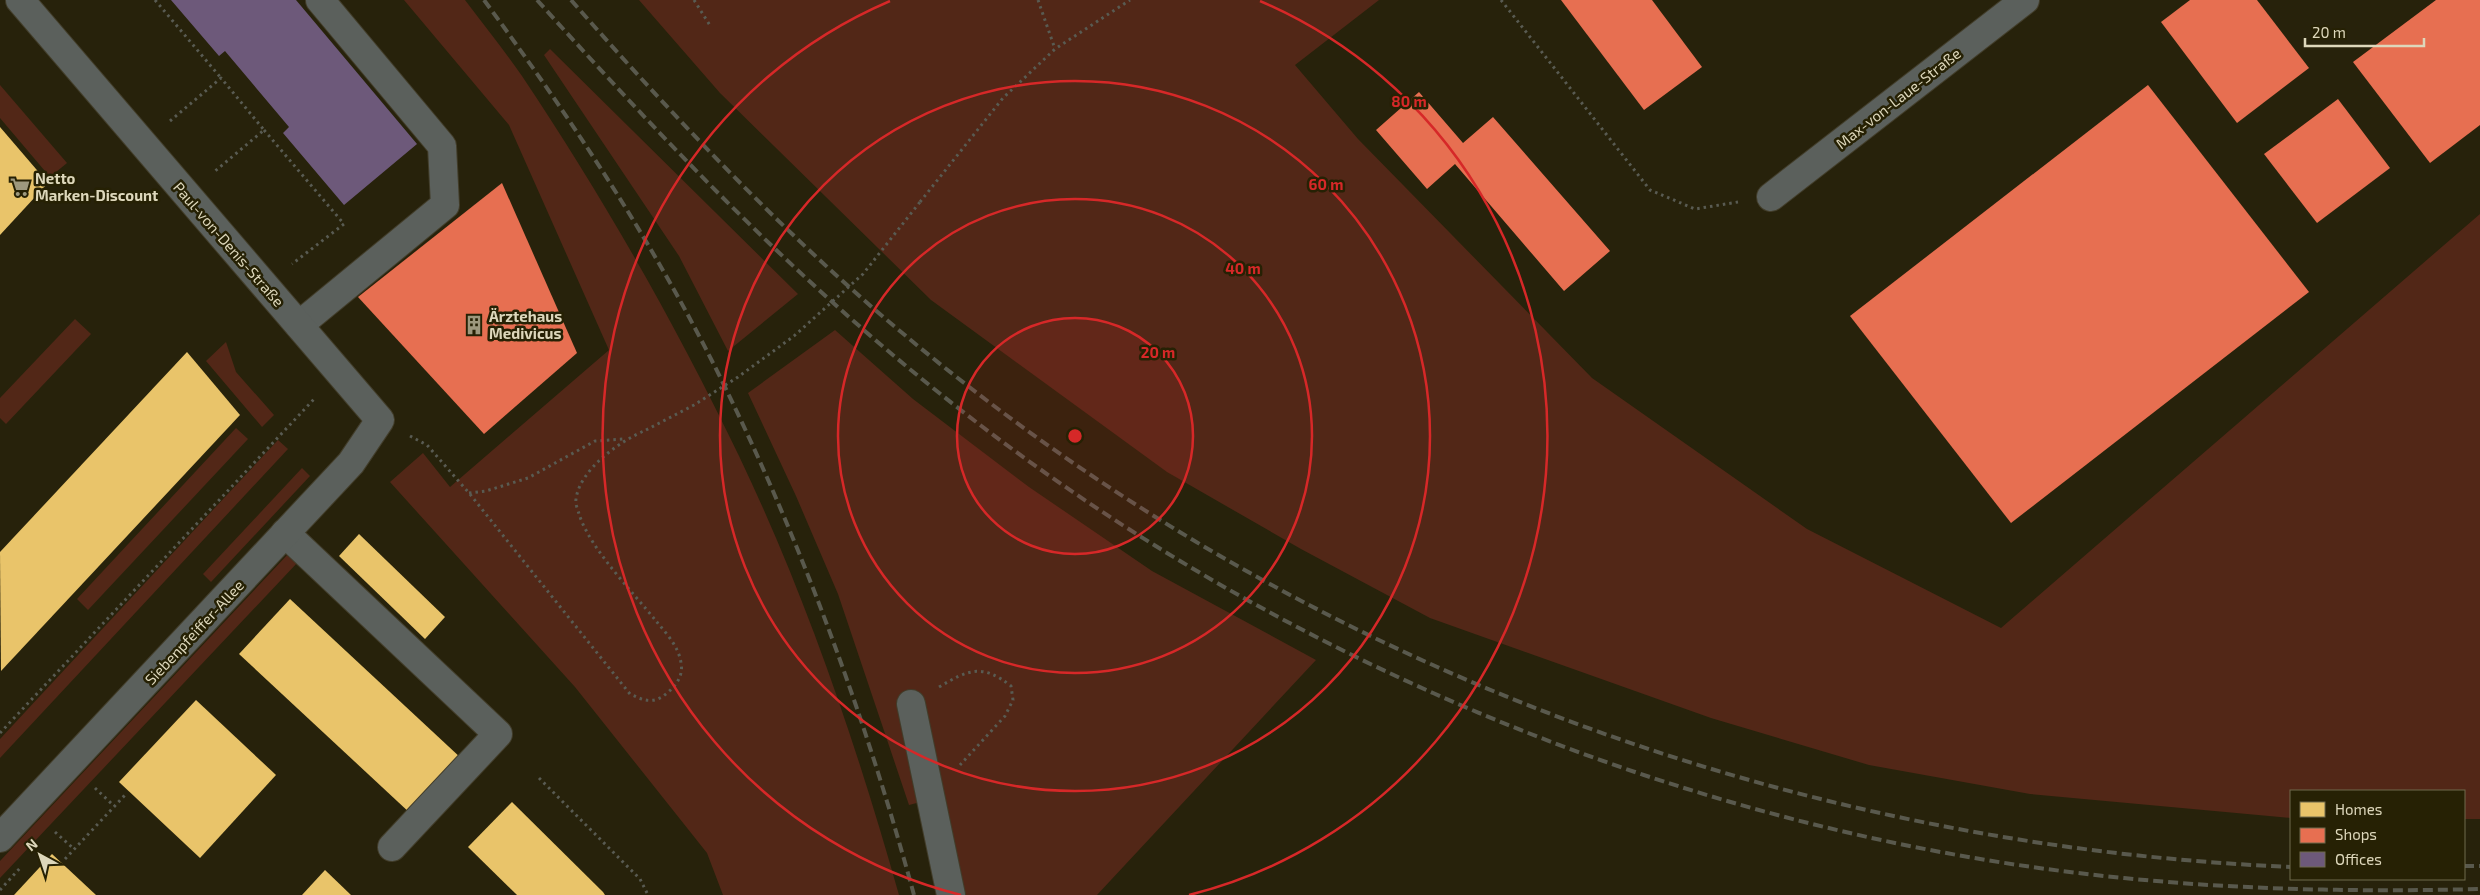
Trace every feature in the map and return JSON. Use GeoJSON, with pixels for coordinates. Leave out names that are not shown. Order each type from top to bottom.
{"type":"FeatureCollection","features":[{"type":"Feature","properties":{"kind":"street","name":"Paul-von-Denis-Straße"},"geometry":{"type":"LineString","coordinates":[[20,0],[380,420]]}},
{"type":"Feature","properties":{"kind":"street"},"geometry":{"type":"LineString","coordinates":[[299,325],[445,205],[442,146],[320,0]]}},
{"type":"Feature","properties":{"kind":"street","name":"Max-von-Laue-Straße"},"geometry":{"type":"LineString","coordinates":[[1771,197],[2025,0]]}},
{"type":"Feature","properties":{"kind":"street","name":"Siebenpfeiffer-Allee"},"geometry":{"type":"LineString","coordinates":[[0,838],[351,463],[380,420]]}},
{"type":"Feature","properties":{"kind":"street"},"geometry":{"type":"LineString","coordinates":[[285,534],[498,734],[392,846]]}},
{"type":"Feature","properties":{"kind":"street"},"geometry":{"type":"LineString","coordinates":[[911,704],[951,895]]}},
{"type":"Feature","properties":{"kind":"path"},"geometry":{"type":"LineString","coordinates":[[155,0],[344,224],[265,286]]}},
{"type":"Feature","properties":{"kind":"path"},"geometry":{"type":"LineString","coordinates":[[694,0],[711,26]]}},
{"type":"Feature","properties":{"kind":"path"},"geometry":{"type":"LineString","coordinates":[[1038,0],[1055,49]]}},
{"type":"Feature","properties":{"kind":"path"},"geometry":{"type":"LineString","coordinates":[[469,493],[486,491],[528,478],[595,441],[625,439],[646,430],[694,405],[738,377],[794,336],[863,274],[1003,98],[1055,49],[1130,0]]}},
{"type":"Feature","properties":{"kind":"path"},"geometry":{"type":"LineString","coordinates":[[1501,0],[1650,190],[1695,209],[1771,197]]}},
{"type":"Feature","properties":{"kind":"path"},"geometry":{"type":"LineString","coordinates":[[143,144],[221,78]]}},
{"type":"Feature","properties":{"kind":"path"},"geometry":{"type":"LineString","coordinates":[[187,195],[264,130]]}},
{"type":"Feature","properties":{"kind":"path"},"geometry":{"type":"LineString","coordinates":[[0,733],[339,372]]}},
{"type":"Feature","properties":{"kind":"path"},"geometry":{"type":"LineString","coordinates":[[380,420],[427,445],[469,493],[630,694],[646,701],[658,699],[672,690],[681,677],[682,665],[679,654],[668,636],[612,567],[583,526],[576,500],[584,477],[625,439]]}},
{"type":"Feature","properties":{"kind":"path"},"geometry":{"type":"LineString","coordinates":[[911,704],[963,673],[979,670],[998,676],[1011,686],[1013,700],[1005,716],[930,797]]}},
{"type":"Feature","properties":{"kind":"path"},"geometry":{"type":"LineString","coordinates":[[539,778],[640,879],[648,895]]}},
{"type":"Feature","properties":{"kind":"path"},"geometry":{"type":"LineString","coordinates":[[95,788],[114,806]]}},
{"type":"Feature","properties":{"kind":"path"},"geometry":{"type":"LineString","coordinates":[[65,859],[126,794]]}},
{"type":"Feature","properties":{"kind":"path"},"geometry":{"type":"LineString","coordinates":[[55,832],[74,849]]}},
{"type":"Feature","properties":{"kind":"shaded area"},"geometry":{"type":"Polygon","coordinates":[[[404,0],[465,0],[515,66],[552,122],[610,215],[664,310],[739,456],[808,617],[848,728],[899,895],[723,895],[707,853],[575,687],[390,482],[423,453],[450,487],[609,350],[509,125],[404,0]]]}},
{"type":"Feature","properties":{"kind":"shaded area"},"geometry":{"type":"Polygon","coordinates":[[[639,0],[1379,0],[1295,65],[1358,139],[1592,378],[1807,529],[2001,628],[2480,214],[2480,819],[2465,819],[2465,790],[2290,790],[2290,818],[2030,794],[1869,765],[1711,718],[1430,618],[1301,549],[1167,472],[931,300],[720,93],[639,0]]]}},
{"type":"Feature","properties":{"kind":"shaded area"},"geometry":{"type":"Polygon","coordinates":[[[550,49],[798,294],[728,351],[679,256],[544,55],[550,49]]]}},
{"type":"Feature","properties":{"kind":"shaded area"},"geometry":{"type":"Polygon","coordinates":[[[0,85],[67,163],[50,177],[0,118],[0,85]]]}},
{"type":"Feature","properties":{"kind":"shaded area"},"geometry":{"type":"Polygon","coordinates":[[[75,319],[91,334],[6,424],[0,418],[0,398],[75,319]]]}},
{"type":"Feature","properties":{"kind":"shaded area"},"geometry":{"type":"Polygon","coordinates":[[[835,330],[913,399],[1029,487],[1152,571],[1316,660],[1097,895],[959,895],[936,798],[909,805],[838,594],[796,496],[748,393],[835,330]]]}},
{"type":"Feature","properties":{"kind":"shaded area"},"geometry":{"type":"Polygon","coordinates":[[[226,342],[236,372],[274,415],[262,427],[206,361],[226,342]]]}},
{"type":"Feature","properties":{"kind":"shaded area"},"geometry":{"type":"Polygon","coordinates":[[[236,428],[248,439],[88,610],[77,599],[236,428]]]}},
{"type":"Feature","properties":{"kind":"shaded area"},"geometry":{"type":"Polygon","coordinates":[[[278,440],[288,449],[0,758],[0,739],[278,440]]]}},
{"type":"Feature","properties":{"kind":"shaded area"},"geometry":{"type":"Polygon","coordinates":[[[302,468],[310,476],[211,582],[203,574],[302,468]]]}},
{"type":"Feature","properties":{"kind":"shaded area"},"geometry":{"type":"Polygon","coordinates":[[[289,553],[298,562],[0,878],[0,861],[289,553]]]}},
{"type":"Feature","properties":{"kind":"building: Homes"},"geometry":{"type":"Polygon","coordinates":[[[0,127],[48,183],[0,235],[0,127]]]}},
{"type":"Feature","properties":{"kind":"building: Homes"},"geometry":{"type":"Polygon","coordinates":[[[187,352],[240,415],[1,671],[0,552],[187,352]]]}},
{"type":"Feature","properties":{"kind":"building: Homes"},"geometry":{"type":"Polygon","coordinates":[[[359,534],[445,617],[425,639],[339,556],[359,534]]]}},
{"type":"Feature","properties":{"kind":"building: Homes"},"geometry":{"type":"Polygon","coordinates":[[[290,599],[462,759],[411,814],[239,654],[290,599]]]}},
{"type":"Feature","properties":{"kind":"building: Homes"},"geometry":{"type":"Polygon","coordinates":[[[196,700],[276,775],[200,858],[119,782],[196,700]]]}},
{"type":"Feature","properties":{"kind":"building: Homes"},"geometry":{"type":"Polygon","coordinates":[[[512,802],[605,895],[517,895],[468,847],[512,802]]]}},
{"type":"Feature","properties":{"kind":"building: Homes"},"geometry":{"type":"Polygon","coordinates":[[[52,854],[96,895],[14,895],[52,854]]]}},
{"type":"Feature","properties":{"kind":"building: Homes"},"geometry":{"type":"Polygon","coordinates":[[[325,870],[351,895],[302,895],[325,870]]]}},
{"type":"Feature","properties":{"kind":"building: Shops"},"geometry":{"type":"Polygon","coordinates":[[[1561,0],[1652,0],[1702,67],[1644,110],[1561,0]]]}},
{"type":"Feature","properties":{"kind":"building: Shops"},"geometry":{"type":"Polygon","coordinates":[[[2190,0],[2257,0],[2309,68],[2237,123],[2161,22],[2190,0]]]}},
{"type":"Feature","properties":{"kind":"building: Shops"},"geometry":{"type":"Polygon","coordinates":[[[2436,0],[2480,0],[2480,125],[2430,163],[2353,62],[2436,0]]]}},
{"type":"Feature","properties":{"kind":"building: Shops"},"geometry":{"type":"Polygon","coordinates":[[[2148,85],[2309,292],[2011,523],[1850,316],[2148,85]]]}},
{"type":"Feature","properties":{"kind":"building: Shops"},"geometry":{"type":"Polygon","coordinates":[[[1419,92],[1463,143],[1493,117],[1610,251],[1564,291],[1455,164],[1427,189],[1376,130],[1419,92]]]}},
{"type":"Feature","properties":{"kind":"building: Shops"},"geometry":{"type":"Polygon","coordinates":[[[2338,99],[2390,168],[2317,223],[2264,154],[2338,99]]]}},
{"type":"Feature","properties":{"kind":"building: Shops","name":"Ärztehaus Medivicus"},"geometry":{"type":"Polygon","coordinates":[[[502,183],[577,353],[484,434],[358,297],[502,183]]]}},
{"type":"Feature","properties":{"kind":"building: Offices"},"geometry":{"type":"Polygon","coordinates":[[[171,0],[296,0],[417,144],[344,205],[283,133],[289,127],[225,51],[219,56],[171,0]]]}},
{"type":"Feature","properties":{"kind":"railway"},"geometry":{"type":"LineString","coordinates":[[484,0],[550,92],[642,234],[723,383],[780,507],[830,634],[875,764],[914,895]]}},
{"type":"Feature","properties":{"kind":"railway"},"geometry":{"type":"LineString","coordinates":[[537,0],[682,156],[782,256],[834,304],[943,396],[1072,491],[1208,578],[1351,655],[1499,721],[1652,778],[1807,823],[1965,856],[2124,878],[2258,888],[2346,890],[2480,889]]}},
{"type":"Feature","properties":{"kind":"railway"},"geometry":{"type":"LineString","coordinates":[[571,0],[726,169],[808,249],[894,326],[1046,444],[1206,548],[1373,637],[1548,713],[1727,774],[1912,820],[2100,851],[2290,867]]}},
{"type":"Feature","properties":{"kind":"railway"},"geometry":{"type":"LineString","coordinates":[[2465,866],[2480,866]]}},
{"type":"Feature","properties":{"kind":"place","name":"Netto Marken-Discount"},"geometry":{"type":"Point","coordinates":[20,187]}},
{"type":"Feature","properties":{"kind":"place","name":"Ärztehaus Medivicus"},"geometry":{"type":"Point","coordinates":[474,325]}}]}
